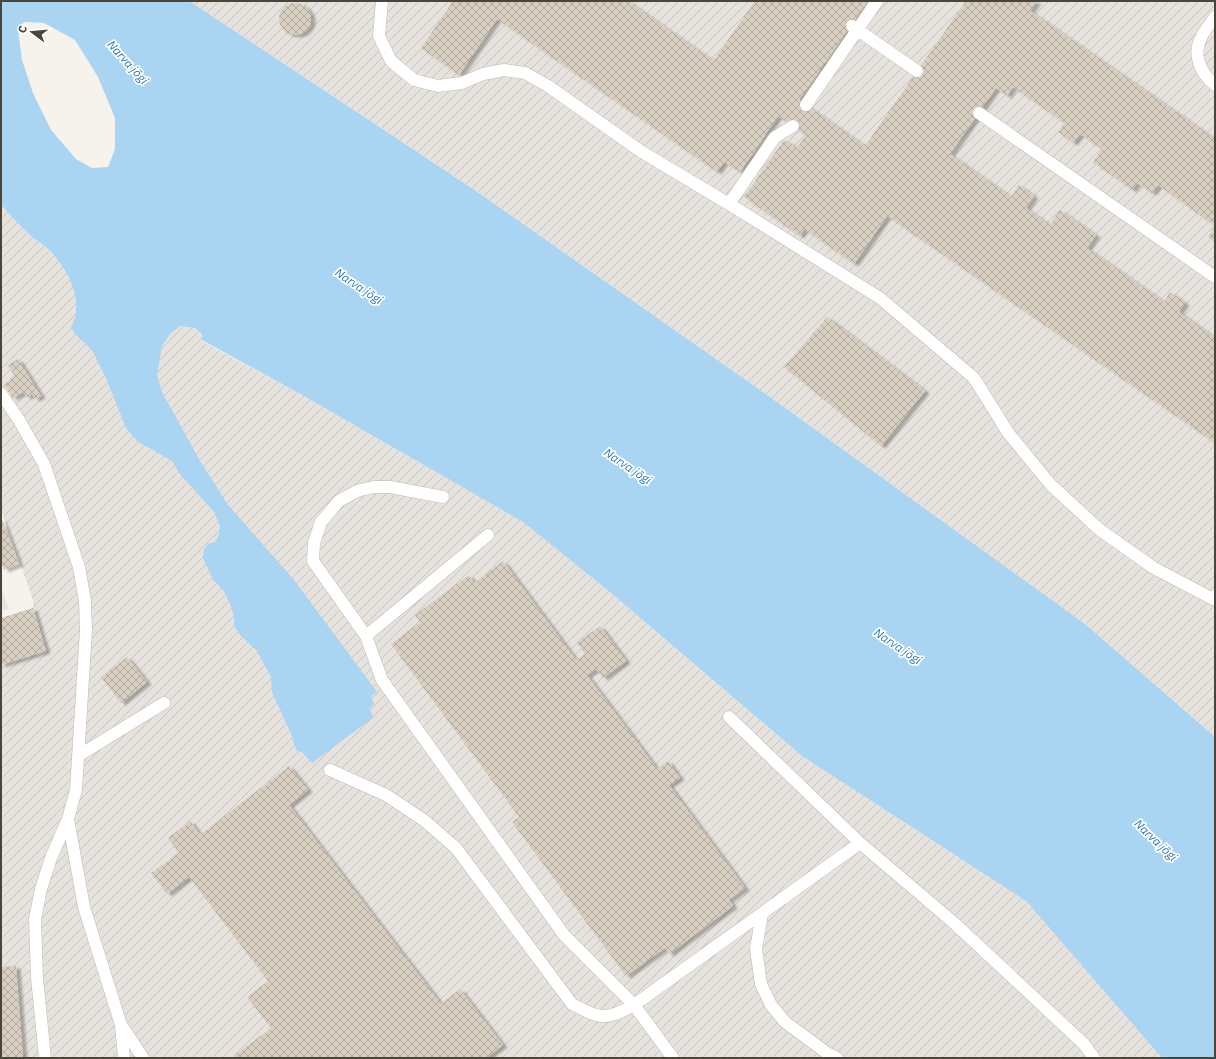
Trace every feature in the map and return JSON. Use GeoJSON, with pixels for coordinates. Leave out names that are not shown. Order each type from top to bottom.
{"type":"FeatureCollection","features":[{"type":"Feature","properties":{"kind":"lane"},"geometry":{"type":"LineString","coordinates":[[382,1],[379,36],[391,61],[414,80],[438,86],[462,83],[483,74],[504,70],[525,73],[548,86],[642,152],[880,298],[974,378],[1013,439],[1051,485],[1100,530],[1154,568],[1213,599],[1215,596]]}},
{"type":"Feature","properties":{"kind":"lane"},"geometry":{"type":"LineString","coordinates":[[806,105],[855,27],[877,1]]}},
{"type":"Feature","properties":{"kind":"lane"},"geometry":{"type":"LineString","coordinates":[[1215,17],[1200,38],[1197,52],[1200,67],[1208,80],[1215,85]]}},
{"type":"Feature","properties":{"kind":"lane"},"geometry":{"type":"LineString","coordinates":[[855,27],[917,71]]}},
{"type":"Feature","properties":{"kind":"lane"},"geometry":{"type":"LineString","coordinates":[[979,113],[1215,278]]}},
{"type":"Feature","properties":{"kind":"lane"},"geometry":{"type":"LineString","coordinates":[[729,204],[774,137],[793,126]]}},
{"type":"Feature","properties":{"kind":"lane"},"geometry":{"type":"LineString","coordinates":[[1,394],[19,420],[44,464],[79,567],[85,601],[86,630],[76,790],[68,820],[51,858],[41,889],[35,919],[37,978],[45,1058]]}},
{"type":"Feature","properties":{"kind":"lane"},"geometry":{"type":"LineString","coordinates":[[443,497],[390,487],[373,487],[357,491],[339,501],[321,522],[314,543],[313,561],[366,636],[382,680],[564,935],[634,1006],[673,1058]]}},
{"type":"Feature","properties":{"kind":"lane"},"geometry":{"type":"LineString","coordinates":[[366,636],[488,535]]}},
{"type":"Feature","properties":{"kind":"lane"},"geometry":{"type":"LineString","coordinates":[[78,756],[164,703]]}},
{"type":"Feature","properties":{"kind":"lane"},"geometry":{"type":"LineString","coordinates":[[729,717],[860,843],[953,922],[1084,1044],[1094,1058]]}},
{"type":"Feature","properties":{"kind":"lane"},"geometry":{"type":"LineString","coordinates":[[330,770],[386,795],[425,821],[456,848],[572,1004],[595,1016],[615,1016],[634,1006],[860,843]]}},
{"type":"Feature","properties":{"kind":"lane"},"geometry":{"type":"LineString","coordinates":[[68,820],[84,907],[121,1025],[124,1058]]}},
{"type":"Feature","properties":{"kind":"lane"},"geometry":{"type":"LineString","coordinates":[[762,914],[756,949],[761,984],[771,1005],[785,1022],[827,1054],[837,1058]]}},
{"type":"Feature","properties":{"kind":"lane"},"geometry":{"type":"LineString","coordinates":[[121,1025],[143,1058]]}},
{"type":"Feature","properties":{"kind":"shaded area"},"geometry":{"type":"Polygon","coordinates":[[[189,1],[1215,1],[1215,737],[1085,624],[763,392],[476,191],[189,1]]]}},
{"type":"Feature","properties":{"kind":"shaded area"},"geometry":{"type":"Polygon","coordinates":[[[1,204],[27,232],[54,255],[180,326],[195,328],[202,334],[202,341],[302,395],[523,522],[610,592],[802,756],[1026,901],[1162,1058],[1,1058],[1,665],[46,651],[33,608],[33,600],[1,510],[1,204]]]}},
{"type":"Feature","properties":{"kind":"shaded area"},"geometry":{"type":"Polygon","coordinates":[[[1,587],[9,609],[1,611],[1,587]]]}},
{"type":"Feature","properties":{"kind":"water","name":"Narva jõgi"},"geometry":{"type":"Polygon","coordinates":[[[1,1],[189,1],[476,191],[763,392],[1085,624],[1215,737],[1215,1058],[1162,1058],[1026,901],[802,756],[610,592],[523,522],[302,395],[202,340],[202,334],[195,328],[180,326],[170,334],[162,346],[157,375],[162,392],[200,461],[228,505],[294,580],[377,692],[371,696],[374,704],[369,709],[374,717],[312,763],[303,753],[296,750],[291,734],[272,692],[271,677],[257,651],[240,635],[234,625],[234,616],[231,606],[224,591],[213,580],[203,558],[204,549],[208,544],[215,542],[219,535],[220,526],[214,512],[179,473],[172,461],[137,441],[126,428],[106,378],[92,350],[76,335],[71,328],[75,319],[76,299],[66,271],[54,255],[23,228],[1,204],[1,1]],[[24,22],[18,30],[22,60],[33,93],[51,130],[76,159],[92,168],[108,167],[115,149],[115,118],[98,77],[75,40],[44,23],[24,22]]]}},
{"type":"Feature","properties":{"kind":"building"},"geometry":{"type":"Polygon","coordinates":[[[453,1],[628,1],[713,61],[755,1],[868,1],[799,100],[865,146],[966,1],[1037,1],[1030,11],[1215,139],[1215,226],[1158,185],[1152,193],[1137,183],[1132,190],[1093,162],[1102,149],[1080,134],[1073,143],[1058,132],[1064,123],[1013,87],[1007,96],[996,88],[950,154],[1011,197],[1019,185],[1034,196],[1026,208],[1050,225],[1060,210],[1096,235],[1087,248],[1164,302],[1170,292],[1185,303],[1179,312],[1215,338],[1215,443],[887,216],[854,264],[804,229],[800,236],[744,197],[784,140],[797,148],[806,135],[778,116],[740,172],[724,162],[717,172],[497,19],[459,75],[421,48],[453,1]]]}},
{"type":"Feature","properties":{"kind":"building"},"geometry":{"type":"Polygon","coordinates":[[[295,3],[306,8],[311,19],[306,30],[295,35],[284,30],[279,19],[284,8],[295,3]]]}},
{"type":"Feature","properties":{"kind":"building"},"geometry":{"type":"Polygon","coordinates":[[[1215,226],[1215,242],[1208,237],[1215,226]]]}},
{"type":"Feature","properties":{"kind":"building"},"geometry":{"type":"Polygon","coordinates":[[[827,317],[925,391],[881,446],[784,367],[827,317]]]}},
{"type":"Feature","properties":{"kind":"building"},"geometry":{"type":"Polygon","coordinates":[[[18,359],[41,396],[35,399],[32,394],[27,397],[23,392],[13,398],[4,384],[15,377],[8,365],[18,359]]]}},
{"type":"Feature","properties":{"kind":"building"},"geometry":{"type":"Polygon","coordinates":[[[1,517],[19,564],[4,570],[1,561],[1,517]]]}},
{"type":"Feature","properties":{"kind":"building"},"geometry":{"type":"Polygon","coordinates":[[[503,561],[576,660],[585,654],[577,643],[600,626],[626,661],[603,678],[596,669],[587,675],[657,769],[668,761],[680,778],[669,785],[745,888],[729,900],[733,906],[669,954],[665,948],[626,976],[512,822],[519,817],[391,644],[420,622],[415,615],[469,575],[474,583],[503,561]]]}},
{"type":"Feature","properties":{"kind":"building"},"geometry":{"type":"Polygon","coordinates":[[[33,608],[46,651],[1,665],[1,618],[33,608]]]}},
{"type":"Feature","properties":{"kind":"building"},"geometry":{"type":"Polygon","coordinates":[[[127,657],[147,682],[121,703],[101,677],[127,657]]]}},
{"type":"Feature","properties":{"kind":"building"},"geometry":{"type":"Polygon","coordinates":[[[289,766],[308,790],[289,805],[441,1004],[460,989],[503,1045],[486,1058],[231,1058],[271,1028],[247,997],[268,981],[189,877],[167,894],[151,873],[179,853],[168,838],[190,821],[200,835],[289,766]]]}},
{"type":"Feature","properties":{"kind":"building"},"geometry":{"type":"Polygon","coordinates":[[[16,966],[23,1058],[1,1058],[1,967],[16,966]]]}}]}
